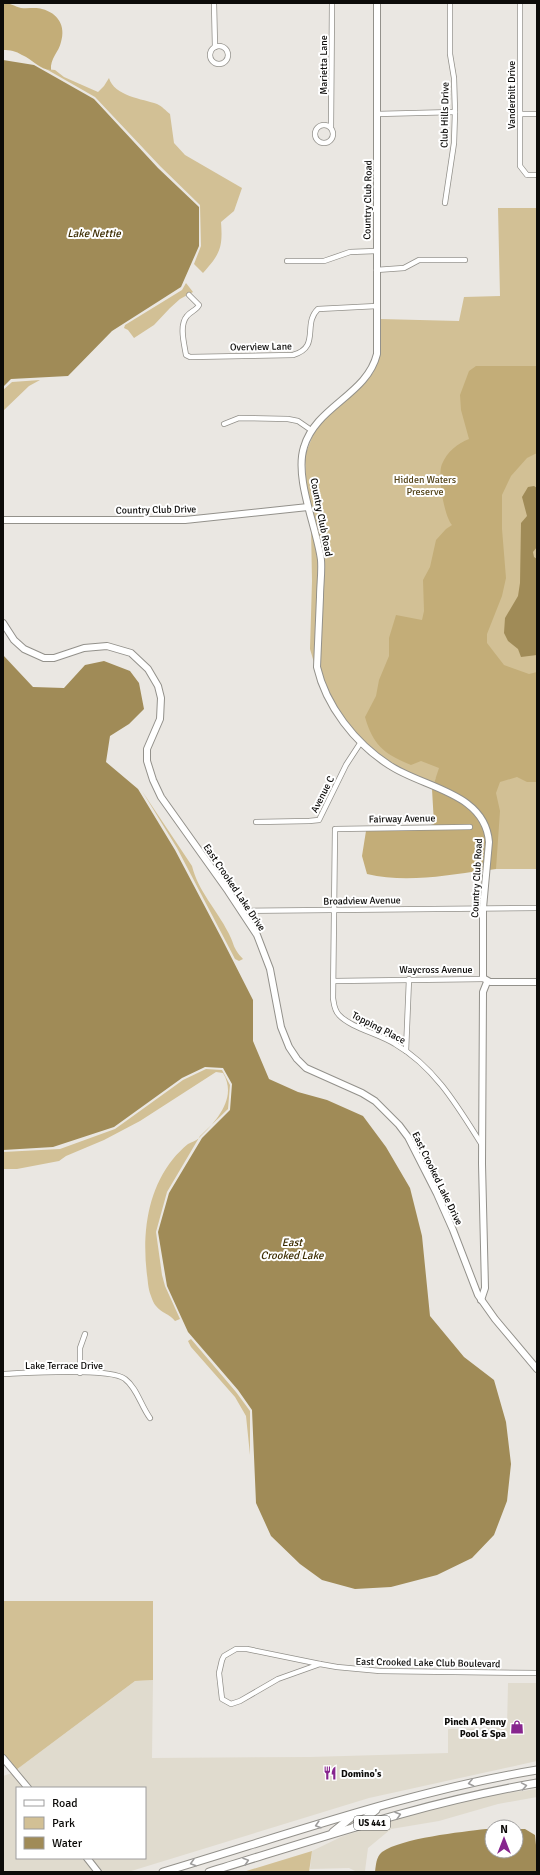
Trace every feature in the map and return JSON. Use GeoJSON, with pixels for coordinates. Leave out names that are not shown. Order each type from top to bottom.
{"type":"FeatureCollection","features":[{"type":"Feature","properties":{"kind":"main road","name":"US 441"},"geometry":{"type":"LineString","coordinates":[[163,1872],[381,1806],[483,1780],[537,1770]]}},
{"type":"Feature","properties":{"kind":"main road","name":"US 441"},"geometry":{"type":"LineString","coordinates":[[209,1872],[354,1828],[452,1801],[537,1784]]}},
{"type":"Feature","properties":{"kind":"main road"},"geometry":{"type":"LineString","coordinates":[[354,1828],[361,1820],[381,1806]]}},
{"type":"Feature","properties":{"kind":"main road"},"geometry":{"type":"LineString","coordinates":[[328,1836],[348,1822],[355,1814]]}},
{"type":"Feature","properties":{"kind":"street"},"geometry":{"type":"LineString","coordinates":[[214,3],[215,47],[210,55],[211,60],[220,65],[228,60],[228,50],[224,47],[215,47]]}},
{"type":"Feature","properties":{"kind":"street","name":"Marietta Lane"},"geometry":{"type":"LineString","coordinates":[[331,128],[332,3]]}},
{"type":"Feature","properties":{"kind":"street","name":"Country Club Road"},"geometry":{"type":"LineString","coordinates":[[377,3],[377,354],[374,365],[367,377],[324,414],[311,430],[307,437],[302,455],[304,483],[308,507],[318,542],[321,562],[317,667],[320,681],[329,698],[346,724],[361,742],[390,766],[458,798],[480,815],[486,827],[489,842],[483,908],[486,980],[483,992],[482,1145],[485,1288],[482,1300]]}},
{"type":"Feature","properties":{"kind":"street","name":"Club Hills Drive"},"geometry":{"type":"LineString","coordinates":[[445,203],[454,143],[455,112],[454,78],[450,54],[450,3]]}},
{"type":"Feature","properties":{"kind":"street","name":"Vanderbilt Drive"},"geometry":{"type":"LineString","coordinates":[[520,3],[520,166],[527,174],[537,175]]}},
{"type":"Feature","properties":{"kind":"street"},"geometry":{"type":"LineString","coordinates":[[377,114],[455,112]]}},
{"type":"Feature","properties":{"kind":"street"},"geometry":{"type":"LineString","coordinates":[[520,114],[537,114]]}},
{"type":"Feature","properties":{"kind":"street"},"geometry":{"type":"LineString","coordinates":[[321,125],[326,125],[331,128],[334,132],[333,138],[330,142],[324,144],[319,142],[315,133],[317,128],[321,125]]}},
{"type":"Feature","properties":{"kind":"street"},"geometry":{"type":"LineString","coordinates":[[288,261],[324,261],[350,252],[376,251]]}},
{"type":"Feature","properties":{"kind":"street"},"geometry":{"type":"LineString","coordinates":[[376,270],[404,268],[419,260],[465,260]]}},
{"type":"Feature","properties":{"kind":"street","name":"Overview Lane"},"geometry":{"type":"LineString","coordinates":[[189,295],[199,305],[188,315],[183,325],[186,355],[190,357],[293,355],[303,352],[308,345],[311,320],[318,309],[377,306]]}},
{"type":"Feature","properties":{"kind":"street"},"geometry":{"type":"LineString","coordinates":[[224,424],[239,418],[288,419],[298,421],[311,430]]}},
{"type":"Feature","properties":{"kind":"street","name":"Country Club Drive"},"geometry":{"type":"LineString","coordinates":[[3,520],[185,520],[308,507]]}},
{"type":"Feature","properties":{"kind":"street","name":"East Crooked Lake Drive"},"geometry":{"type":"LineString","coordinates":[[3,623],[14,640],[24,649],[39,656],[54,658],[84,648],[107,646],[131,653],[148,669],[158,686],[161,698],[160,719],[147,749],[147,761],[152,780],[161,797],[257,935],[264,952],[275,989],[281,1027],[289,1047],[297,1059],[306,1068],[362,1093],[375,1101],[399,1125],[408,1137],[437,1194],[453,1230],[469,1276],[482,1300],[537,1369]]}},
{"type":"Feature","properties":{"kind":"street","name":"Avenue C"},"geometry":{"type":"LineString","coordinates":[[256,822],[309,822],[319,820],[346,765],[361,742]]}},
{"type":"Feature","properties":{"kind":"street","name":"Fairway Avenue"},"geometry":{"type":"LineString","coordinates":[[335,829],[470,827]]}},
{"type":"Feature","properties":{"kind":"street","name":"Topping Place"},"geometry":{"type":"LineString","coordinates":[[335,829],[334,1004],[338,1014],[352,1024],[382,1037],[406,1051],[444,1086],[482,1145]]}},
{"type":"Feature","properties":{"kind":"street","name":"Broadview Avenue"},"geometry":{"type":"LineString","coordinates":[[241,911],[537,908]]}},
{"type":"Feature","properties":{"kind":"street"},"geometry":{"type":"LineString","coordinates":[[406,1051],[408,979]]}},
{"type":"Feature","properties":{"kind":"street","name":"Waycross Avenue"},"geometry":{"type":"LineString","coordinates":[[334,981],[408,979],[537,982]]}},
{"type":"Feature","properties":{"kind":"street"},"geometry":{"type":"LineString","coordinates":[[80,1373],[80,1348],[85,1334]]}},
{"type":"Feature","properties":{"kind":"street","name":"Lake Terrace Drive"},"geometry":{"type":"LineString","coordinates":[[3,1374],[113,1374],[125,1378],[134,1389],[142,1407],[150,1418]]}},
{"type":"Feature","properties":{"kind":"street","name":"East Crooked Lake Club Boulevard"},"geometry":{"type":"LineString","coordinates":[[320,1664],[278,1679],[237,1703],[227,1703],[222,1699],[220,1666],[224,1656],[232,1650],[247,1649],[337,1667],[380,1671],[537,1673]]}},
{"type":"Feature","properties":{"kind":"street"},"geometry":{"type":"LineString","coordinates":[[3,1758],[27,1787]]}},
{"type":"Feature","properties":{"kind":"street"},"geometry":{"type":"LineString","coordinates":[[88,1859],[98,1872]]}},
{"type":"Feature","properties":{"kind":"shaded area"},"geometry":{"type":"Polygon","coordinates":[[[3,3],[21,8],[42,9],[48,11],[59,21],[62,36],[60,46],[52,62],[51,70],[43,68],[17,53],[3,50],[3,3]]]}},
{"type":"Feature","properties":{"kind":"shaded area"},"geometry":{"type":"Polygon","coordinates":[[[476,366],[537,366],[537,453],[527,458],[511,476],[502,495],[502,529],[506,578],[502,596],[487,634],[487,643],[504,665],[529,674],[537,672],[537,782],[527,782],[517,777],[500,782],[496,793],[500,811],[496,869],[489,870],[491,852],[490,837],[482,814],[463,798],[434,783],[439,768],[421,761],[411,765],[387,752],[376,742],[368,727],[365,717],[376,696],[379,680],[389,656],[389,638],[396,615],[422,620],[424,611],[423,580],[430,567],[436,540],[452,525],[446,513],[442,495],[440,477],[442,464],[450,452],[461,443],[469,439],[461,410],[460,395],[469,371],[476,366]]]}},
{"type":"Feature","properties":{"kind":"shaded area"},"geometry":{"type":"Polygon","coordinates":[[[432,789],[451,797],[468,808],[475,815],[484,832],[486,842],[484,870],[425,878],[381,877],[367,874],[362,856],[366,831],[421,828],[434,824],[432,789]]]}},
{"type":"Feature","properties":{"kind":"shaded area"},"geometry":{"type":"Polygon","coordinates":[[[153,1680],[152,1758],[310,1757],[448,1753],[448,1729],[507,1728],[508,1683],[537,1683],[537,1761],[369,1798],[128,1872],[102,1872],[92,1859],[146,1859],[146,1787],[31,1787],[16,1770],[135,1681],[153,1680]]]}},
{"type":"Feature","properties":{"kind":"shaded area"},"geometry":{"type":"Polygon","coordinates":[[[12,1773],[24,1787],[16,1787],[16,1859],[84,1859],[95,1872],[3,1872],[3,1776],[12,1773]]]}},
{"type":"Feature","properties":{"kind":"shaded area"},"geometry":{"type":"Polygon","coordinates":[[[537,1789],[537,1797],[498,1804],[439,1821],[391,1829],[368,1848],[365,1871],[363,1872],[357,1872],[349,1868],[310,1869],[312,1851],[343,1836],[421,1812],[497,1794],[537,1789]]]}},
{"type":"Feature","properties":{"kind":"green space"},"geometry":{"type":"Polygon","coordinates":[[[46,69],[55,70],[64,77],[98,92],[109,78],[112,84],[123,93],[159,105],[170,114],[174,143],[185,155],[242,188],[234,211],[221,222],[221,245],[217,255],[203,273],[194,264],[201,246],[200,205],[160,166],[95,97],[46,69]]]}},
{"type":"Feature","properties":{"kind":"green space","name":"Hidden Waters Preserve"},"geometry":{"type":"Polygon","coordinates":[[[498,208],[537,208],[537,869],[496,869],[496,803],[436,778],[434,783],[392,764],[380,756],[357,735],[338,708],[324,680],[320,666],[324,561],[306,483],[305,455],[316,428],[338,406],[362,386],[373,373],[380,355],[380,319],[459,321],[464,297],[500,296],[498,208]]]}},
{"type":"Feature","properties":{"kind":"green space"},"geometry":{"type":"Polygon","coordinates":[[[186,283],[193,292],[180,299],[154,325],[134,338],[128,330],[124,328],[125,325],[182,290],[186,283]]]}},
{"type":"Feature","properties":{"kind":"green space"},"geometry":{"type":"Polygon","coordinates":[[[40,380],[29,386],[3,411],[3,390],[12,382],[40,380]]]}},
{"type":"Feature","properties":{"kind":"green space"},"geometry":{"type":"Polygon","coordinates":[[[311,527],[318,562],[315,666],[310,649],[312,581],[311,527]]]}},
{"type":"Feature","properties":{"kind":"green space"},"geometry":{"type":"Polygon","coordinates":[[[142,791],[192,866],[203,892],[224,924],[237,952],[243,959],[239,961],[235,959],[177,848],[142,791]]]}},
{"type":"Feature","properties":{"kind":"green space"},"geometry":{"type":"Polygon","coordinates":[[[206,1069],[222,1070],[230,1085],[228,1109],[210,1126],[218,1117],[226,1100],[228,1091],[227,1082],[223,1073],[216,1072],[140,1121],[104,1140],[66,1156],[59,1161],[17,1169],[3,1169],[3,1152],[60,1149],[115,1129],[183,1080],[206,1069]]]}},
{"type":"Feature","properties":{"kind":"green space"},"geometry":{"type":"Polygon","coordinates":[[[199,1138],[167,1192],[156,1232],[165,1286],[180,1319],[175,1321],[158,1308],[150,1293],[145,1244],[146,1229],[152,1199],[164,1172],[182,1149],[199,1138]]]}},
{"type":"Feature","properties":{"kind":"green space"},"geometry":{"type":"Polygon","coordinates":[[[191,1339],[236,1392],[250,1411],[250,1455],[246,1416],[235,1397],[191,1347],[188,1341],[191,1339]]]}},
{"type":"Feature","properties":{"kind":"green space"},"geometry":{"type":"Polygon","coordinates":[[[3,1601],[153,1601],[153,1680],[135,1681],[16,1770],[3,1754],[3,1601]]]}},
{"type":"Feature","properties":{"kind":"green space"},"geometry":{"type":"Polygon","coordinates":[[[312,1851],[309,1872],[243,1872],[312,1851]]]}},
{"type":"Feature","properties":{"kind":"water","name":"Lake Nettie"},"geometry":{"type":"Polygon","coordinates":[[[3,60],[34,65],[94,99],[158,168],[199,207],[199,246],[181,287],[112,331],[68,376],[11,379],[3,387],[3,60]]]}},
{"type":"Feature","properties":{"kind":"water"},"geometry":{"type":"Polygon","coordinates":[[[534,486],[537,488],[537,547],[533,552],[534,557],[537,559],[537,655],[521,657],[518,649],[508,641],[504,633],[505,618],[518,596],[520,583],[521,523],[527,516],[522,497],[528,487],[534,486]]]}},
{"type":"Feature","properties":{"kind":"water","name":"East Crooked Lake"},"geometry":{"type":"Polygon","coordinates":[[[3,655],[33,687],[64,688],[85,665],[104,661],[130,671],[139,683],[144,709],[129,724],[110,736],[106,762],[138,789],[175,850],[222,939],[253,1000],[253,1041],[269,1079],[298,1092],[327,1100],[363,1116],[386,1147],[410,1188],[422,1236],[430,1316],[464,1357],[494,1380],[506,1422],[511,1464],[507,1501],[494,1535],[472,1558],[437,1575],[391,1587],[355,1589],[322,1580],[300,1564],[271,1536],[256,1503],[252,1410],[238,1390],[188,1332],[167,1286],[158,1232],[169,1193],[202,1138],[230,1110],[232,1084],[223,1068],[205,1067],[182,1078],[114,1127],[53,1147],[3,1150],[3,655]]]}},
{"type":"Feature","properties":{"kind":"water"},"geometry":{"type":"Polygon","coordinates":[[[484,1829],[484,1859],[524,1859],[525,1829],[535,1835],[537,1855],[536,1872],[375,1872],[379,1856],[382,1852],[391,1847],[417,1839],[484,1829]]]}},
{"type":"Feature","properties":{"kind":"place","name":"Pinch A Penny Pool & Spa"},"geometry":{"type":"Point","coordinates":[517,1727]}},
{"type":"Feature","properties":{"kind":"place","name":"Domino's"},"geometry":{"type":"Point","coordinates":[330,1773]}}]}
